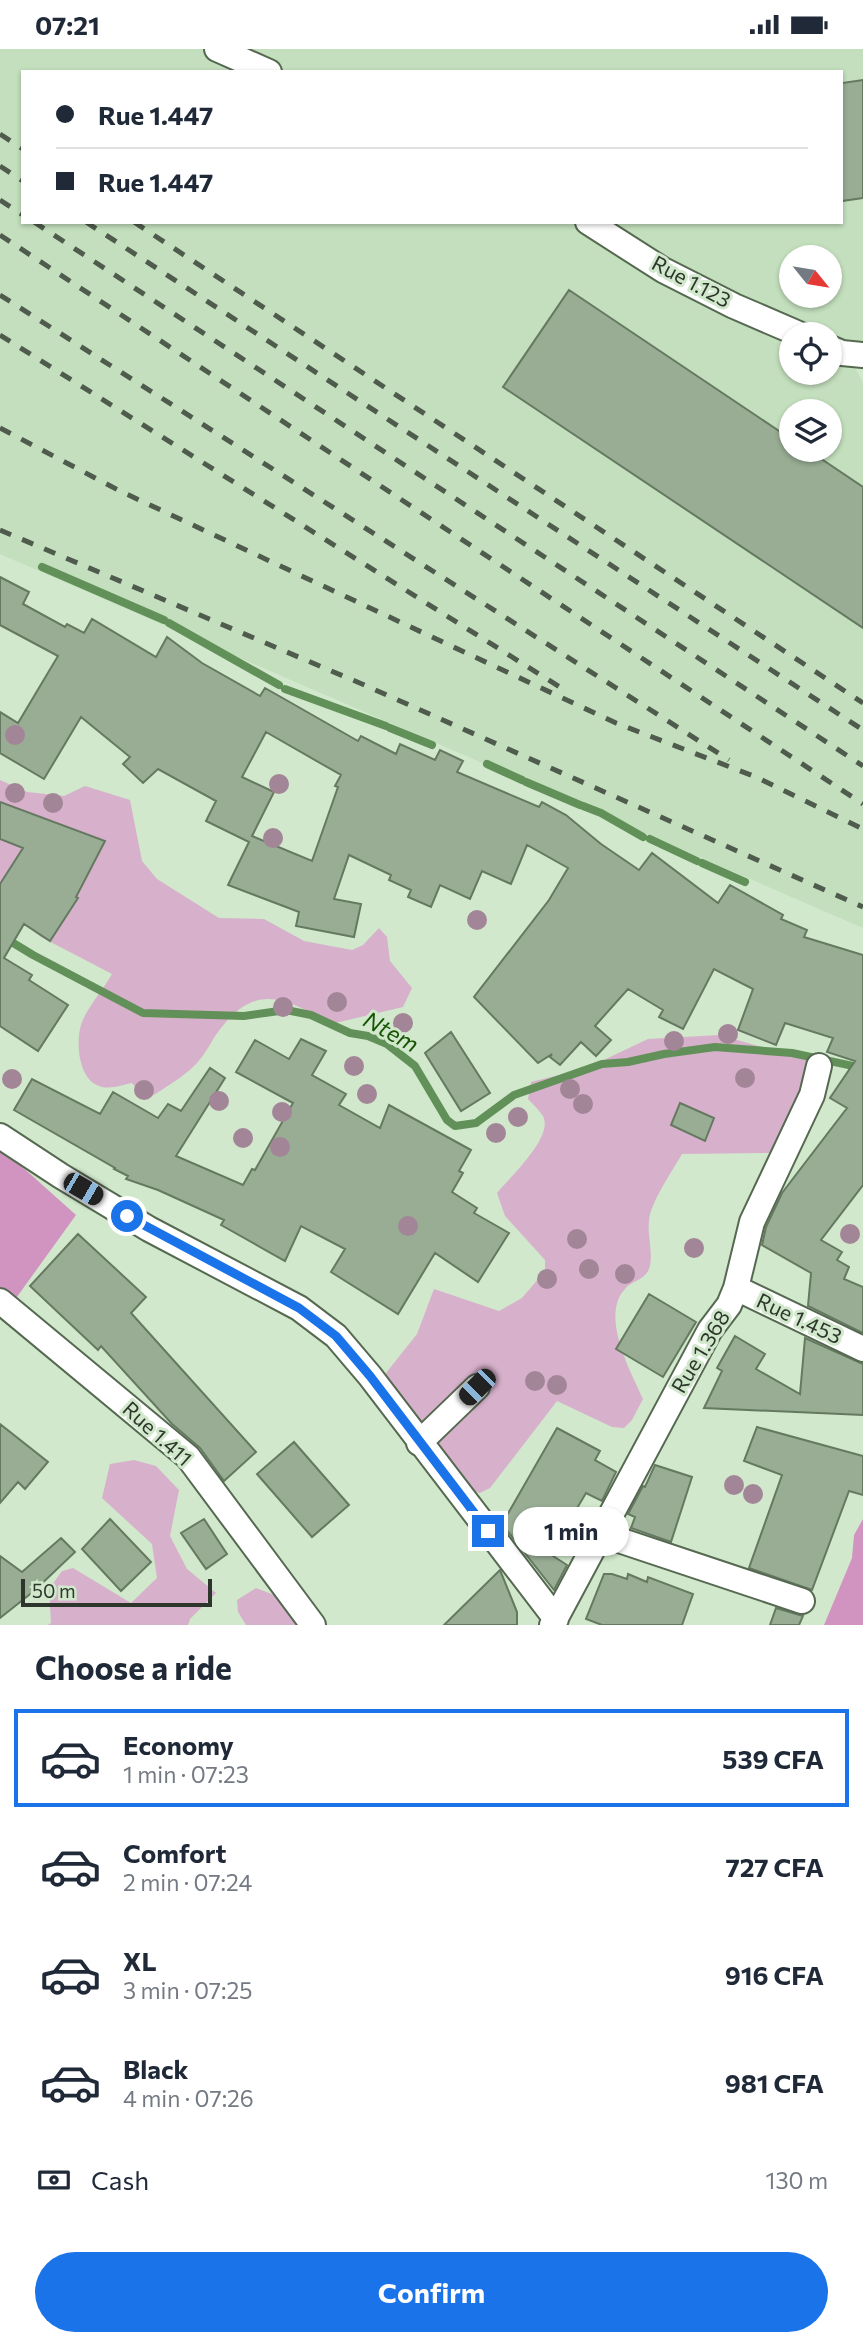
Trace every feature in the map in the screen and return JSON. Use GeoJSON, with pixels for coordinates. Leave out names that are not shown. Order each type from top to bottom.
{"type":"FeatureCollection","features":[{"type":"Feature","properties":{"kind":"street"},"geometry":{"type":"LineString","coordinates":[[217,49],[264,70]]}},
{"type":"Feature","properties":{"kind":"street","name":"Rue 1.123"},"geometry":{"type":"LineString","coordinates":[[591,224],[663,269],[734,306],[779,325]]}},
{"type":"Feature","properties":{"kind":"street"},"geometry":{"type":"LineString","coordinates":[[842,353],[863,355]]}},
{"type":"Feature","properties":{"kind":"street","name":"Rue 1.368"},"geometry":{"type":"LineString","coordinates":[[554,1622],[710,1329],[729,1305],[736,1288],[752,1222],[812,1095],[819,1066]]}},
{"type":"Feature","properties":{"kind":"street"},"geometry":{"type":"LineString","coordinates":[[0,1136],[149,1229],[299,1308],[336,1336],[370,1376],[554,1622]]}},
{"type":"Feature","properties":{"kind":"street","name":"Rue 1.453"},"geometry":{"type":"LineString","coordinates":[[736,1288],[863,1349]]}},
{"type":"Feature","properties":{"kind":"street","name":"Rue 1.411"},"geometry":{"type":"LineString","coordinates":[[0,1301],[188,1457],[313,1625]]}},
{"type":"Feature","properties":{"kind":"street"},"geometry":{"type":"LineString","coordinates":[[419,1443],[477,1387]]}},
{"type":"Feature","properties":{"kind":"street"},"geometry":{"type":"LineString","coordinates":[[601,1534],[802,1601]]}},
{"type":"Feature","properties":{"kind":"shaded area"},"geometry":{"type":"Polygon","coordinates":[[[0,49],[863,49],[863,343],[854,365],[863,383],[863,928],[0,554],[0,49]]]}},
{"type":"Feature","properties":{"kind":"shaded area"},"geometry":{"type":"Polygon","coordinates":[[[0,780],[27,792],[64,796],[85,786],[130,800],[142,861],[157,879],[219,918],[264,919],[304,941],[352,950],[363,945],[379,928],[387,937],[390,961],[412,988],[403,1007],[331,1024],[287,1002],[261,1000],[248,1004],[235,1013],[191,1069],[147,1100],[132,1083],[112,1087],[99,1086],[86,1076],[80,1058],[80,1030],[85,1016],[112,974],[41,937],[0,904],[0,780]]]}},
{"type":"Feature","properties":{"kind":"shaded area"},"geometry":{"type":"Polygon","coordinates":[[[720,1035],[779,1052],[809,1056],[787,1135],[769,1153],[682,1154],[658,1196],[649,1221],[649,1269],[644,1276],[625,1289],[618,1300],[615,1313],[616,1328],[625,1359],[643,1399],[632,1420],[624,1428],[612,1427],[557,1401],[490,1488],[480,1493],[468,1490],[395,1395],[386,1373],[417,1334],[434,1289],[499,1311],[522,1298],[545,1271],[545,1260],[505,1216],[497,1193],[529,1156],[542,1135],[545,1125],[543,1116],[528,1099],[531,1082],[587,1068],[648,1039],[720,1035]]]}},
{"type":"Feature","properties":{"kind":"shaded area"},"geometry":{"type":"Polygon","coordinates":[[[0,1147],[76,1215],[14,1301],[0,1290],[0,1147]]]}},
{"type":"Feature","properties":{"kind":"shaded area"},"geometry":{"type":"Polygon","coordinates":[[[134,1460],[156,1466],[179,1490],[170,1536],[187,1569],[216,1593],[190,1619],[188,1625],[48,1625],[51,1623],[49,1589],[62,1571],[73,1568],[131,1603],[157,1578],[152,1544],[102,1498],[110,1464],[134,1460]]]}},
{"type":"Feature","properties":{"kind":"shaded area"},"geometry":{"type":"Polygon","coordinates":[[[863,1519],[863,1625],[824,1625],[852,1558],[854,1535],[863,1519]]]}},
{"type":"Feature","properties":{"kind":"shaded area"},"geometry":{"type":"Polygon","coordinates":[[[256,1588],[277,1596],[297,1625],[246,1625],[238,1612],[237,1600],[256,1588]]]}},
{"type":"Feature","properties":{"kind":"building"},"geometry":{"type":"Polygon","coordinates":[[[863,80],[863,198],[843,201],[843,83],[863,80]]]}},
{"type":"Feature","properties":{"kind":"building"},"geometry":{"type":"Polygon","coordinates":[[[569,290],[779,431],[779,462],[826,462],[863,487],[863,628],[503,387],[569,290]]]}},
{"type":"Feature","properties":{"kind":"building"},"geometry":{"type":"Polygon","coordinates":[[[0,577],[29,592],[23,604],[65,627],[67,624],[84,633],[92,619],[156,657],[167,637],[202,663],[260,696],[265,688],[358,741],[361,736],[396,754],[400,744],[435,760],[440,750],[463,761],[457,772],[539,807],[542,802],[566,815],[601,844],[639,870],[652,853],[718,903],[730,885],[783,915],[781,919],[807,930],[804,937],[863,955],[863,1185],[821,1240],[842,1252],[837,1260],[849,1267],[844,1279],[863,1287],[863,1333],[808,1306],[811,1273],[762,1245],[766,1227],[782,1193],[847,1108],[830,1098],[855,1061],[827,1052],[833,1038],[785,1023],[776,1045],[738,1030],[753,989],[714,969],[683,1029],[659,1017],[663,1010],[628,989],[595,1026],[611,1040],[596,1056],[581,1042],[560,1065],[550,1057],[552,1054],[538,1063],[474,997],[549,900],[568,868],[527,845],[511,884],[482,871],[470,899],[440,885],[431,907],[408,897],[411,890],[389,880],[391,875],[349,855],[334,899],[361,904],[354,937],[296,926],[299,912],[228,885],[249,842],[206,821],[216,801],[158,769],[143,783],[123,764],[130,757],[81,717],[44,779],[0,753],[0,712],[18,723],[58,656],[0,625],[0,577]],[[266,732],[242,777],[274,792],[252,836],[312,861],[338,787],[335,786],[341,775],[266,732]]]}},
{"type":"Feature","properties":{"kind":"building"},"geometry":{"type":"Polygon","coordinates":[[[0,802],[105,841],[76,897],[78,898],[50,941],[24,924],[4,958],[32,975],[29,980],[68,1005],[38,1051],[0,1026],[0,884],[23,848],[0,839],[0,802]]]}},
{"type":"Feature","properties":{"kind":"building"},"geometry":{"type":"Polygon","coordinates":[[[451,1032],[490,1093],[461,1111],[425,1053],[451,1032]]]}},
{"type":"Feature","properties":{"kind":"building"},"geometry":{"type":"Polygon","coordinates":[[[301,1039],[326,1051],[312,1075],[346,1094],[339,1105],[380,1128],[389,1105],[471,1150],[459,1171],[463,1173],[452,1192],[477,1208],[474,1213],[509,1233],[478,1282],[435,1253],[398,1314],[331,1272],[345,1249],[301,1226],[285,1261],[221,1225],[224,1220],[158,1190],[126,1179],[128,1176],[14,1110],[32,1079],[100,1114],[113,1092],[158,1118],[168,1104],[181,1111],[210,1068],[225,1078],[176,1156],[243,1185],[252,1169],[255,1170],[293,1103],[236,1072],[255,1040],[289,1059],[301,1039]]]}},
{"type":"Feature","properties":{"kind":"building"},"geometry":{"type":"Polygon","coordinates":[[[680,1103],[714,1118],[705,1141],[671,1125],[680,1103]]]}},
{"type":"Feature","properties":{"kind":"building"},"geometry":{"type":"Polygon","coordinates":[[[78,1234],[146,1297],[131,1313],[256,1452],[224,1481],[200,1448],[172,1424],[101,1346],[98,1350],[30,1286],[78,1234]]]}},
{"type":"Feature","properties":{"kind":"building"},"geometry":{"type":"Polygon","coordinates":[[[649,1294],[696,1322],[663,1377],[616,1349],[649,1294]]]}},
{"type":"Feature","properties":{"kind":"building"},"geometry":{"type":"Polygon","coordinates":[[[735,1336],[765,1354],[756,1369],[800,1394],[805,1338],[863,1364],[863,1415],[704,1408],[722,1371],[717,1368],[735,1336]]]}},
{"type":"Feature","properties":{"kind":"building"},"geometry":{"type":"Polygon","coordinates":[[[0,1424],[48,1462],[25,1489],[18,1482],[0,1503],[0,1424]]]}},
{"type":"Feature","properties":{"kind":"building"},"geometry":{"type":"Polygon","coordinates":[[[757,1427],[863,1456],[863,1495],[849,1491],[812,1590],[749,1568],[782,1475],[744,1461],[757,1427]]]}},
{"type":"Feature","properties":{"kind":"building"},"geometry":{"type":"Polygon","coordinates":[[[557,1428],[600,1451],[595,1460],[616,1472],[602,1501],[586,1493],[550,1554],[567,1565],[554,1590],[502,1524],[557,1428]]]}},
{"type":"Feature","properties":{"kind":"building"},"geometry":{"type":"Polygon","coordinates":[[[294,1442],[349,1505],[312,1537],[257,1474],[294,1442]]]}},
{"type":"Feature","properties":{"kind":"building"},"geometry":{"type":"Polygon","coordinates":[[[655,1465],[692,1477],[671,1542],[631,1528],[635,1517],[628,1514],[655,1465]]]}},
{"type":"Feature","properties":{"kind":"building"},"geometry":{"type":"Polygon","coordinates":[[[110,1519],[151,1562],[121,1591],[82,1549],[110,1519]]]}},
{"type":"Feature","properties":{"kind":"building"},"geometry":{"type":"Polygon","coordinates":[[[204,1519],[227,1554],[206,1569],[181,1533],[204,1519]]]}},
{"type":"Feature","properties":{"kind":"building"},"geometry":{"type":"Polygon","coordinates":[[[61,1538],[75,1552],[34,1591],[0,1618],[0,1556],[22,1572],[61,1538]]]}},
{"type":"Feature","properties":{"kind":"building"},"geometry":{"type":"Polygon","coordinates":[[[500,1570],[517,1612],[517,1625],[444,1625],[500,1570]]]}},
{"type":"Feature","properties":{"kind":"building"},"geometry":{"type":"Polygon","coordinates":[[[604,1574],[627,1579],[628,1574],[647,1582],[648,1577],[693,1594],[682,1625],[602,1625],[586,1619],[604,1574]]]}},
{"type":"Feature","properties":{"kind":"building"},"geometry":{"type":"Polygon","coordinates":[[[776,1608],[803,1616],[799,1625],[770,1625],[776,1608]]]}},
{"type":"Feature","properties":{"kind":"waterway"},"geometry":{"type":"LineString","coordinates":[[42,567],[164,620]]}},
{"type":"Feature","properties":{"kind":"waterway"},"geometry":{"type":"LineString","coordinates":[[169,623],[279,685]]}},
{"type":"Feature","properties":{"kind":"waterway"},"geometry":{"type":"LineString","coordinates":[[285,689],[386,726]]}},
{"type":"Feature","properties":{"kind":"waterway"},"geometry":{"type":"LineString","coordinates":[[390,728],[432,745]]}},
{"type":"Feature","properties":{"kind":"waterway"},"geometry":{"type":"LineString","coordinates":[[487,764],[522,780]]}},
{"type":"Feature","properties":{"kind":"waterway"},"geometry":{"type":"LineString","coordinates":[[526,782],[580,805]]}},
{"type":"Feature","properties":{"kind":"waterway"},"geometry":{"type":"LineString","coordinates":[[583,806],[643,837]]}},
{"type":"Feature","properties":{"kind":"waterway"},"geometry":{"type":"LineString","coordinates":[[650,839],[697,861]]}},
{"type":"Feature","properties":{"kind":"waterway"},"geometry":{"type":"LineString","coordinates":[[702,863],[745,882]]}},
{"type":"Feature","properties":{"kind":"waterway","name":"Ntem"},"geometry":{"type":"LineString","coordinates":[[0,935],[143,1013],[244,1016],[286,1010],[311,1015],[350,1033],[368,1036],[387,1044],[415,1066],[447,1120],[455,1126],[476,1123],[514,1095],[602,1064],[628,1062],[664,1054],[715,1047],[792,1053],[863,1068]]}},
{"type":"Feature","properties":{"kind":"railway"},"geometry":{"type":"LineString","coordinates":[[0,134],[21,148]]}},
{"type":"Feature","properties":{"kind":"railway"},"geometry":{"type":"LineString","coordinates":[[0,166],[21,180]]}},
{"type":"Feature","properties":{"kind":"railway"},"geometry":{"type":"LineString","coordinates":[[0,200],[21,214]]}},
{"type":"Feature","properties":{"kind":"railway"},"geometry":{"type":"LineString","coordinates":[[37,224],[863,766]]}},
{"type":"Feature","properties":{"kind":"railway"},"geometry":{"type":"LineString","coordinates":[[89,224],[863,730]]}},
{"type":"Feature","properties":{"kind":"railway"},"geometry":{"type":"LineString","coordinates":[[137,224],[863,703]]}},
{"type":"Feature","properties":{"kind":"railway"},"geometry":{"type":"LineString","coordinates":[[0,235],[863,804]]}},
{"type":"Feature","properties":{"kind":"railway"},"geometry":{"type":"LineString","coordinates":[[0,295],[729,760]]}},
{"type":"Feature","properties":{"kind":"railway"},"geometry":{"type":"LineString","coordinates":[[0,335],[563,689]]}},
{"type":"Feature","properties":{"kind":"railway"},"geometry":{"type":"LineString","coordinates":[[0,428],[120,491],[616,723],[756,777],[863,829]]}},
{"type":"Feature","properties":{"kind":"railway"},"geometry":{"type":"LineString","coordinates":[[0,530],[362,684],[863,907]]}},
{"type":"Feature","properties":{"kind":"route"},"geometry":{"type":"LineString","coordinates":[[127,1216],[299,1308],[336,1336],[370,1376],[488,1531]]}}]}
